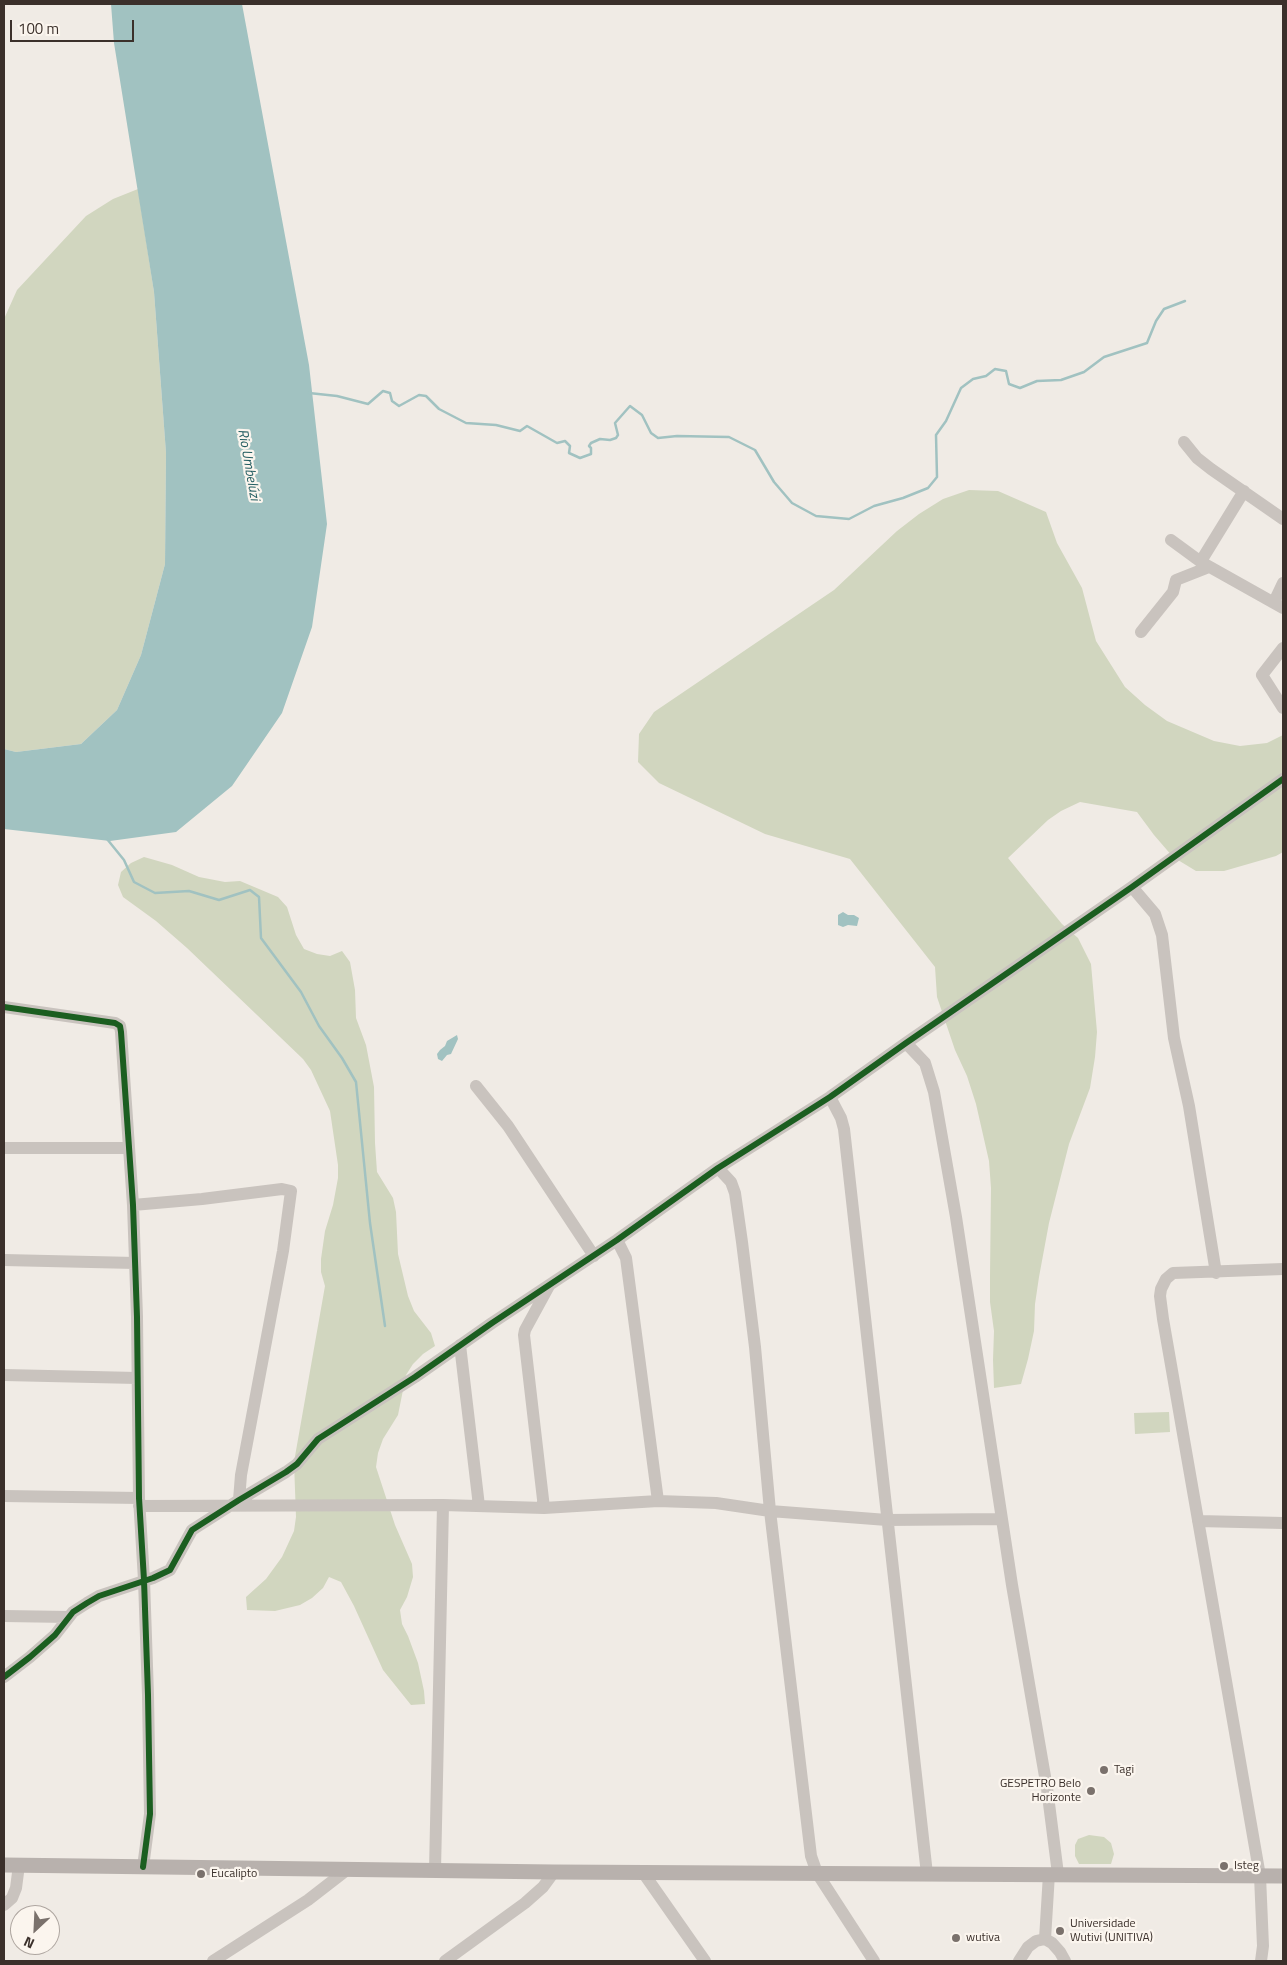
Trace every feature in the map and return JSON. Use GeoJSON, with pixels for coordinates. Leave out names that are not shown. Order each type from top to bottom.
{"type":"FeatureCollection","features":[{"type":"Feature","properties":{"kind":"main road"},"geometry":{"type":"LineString","coordinates":[[11,1865],[554,1872],[1283,1876]]}},
{"type":"Feature","properties":{"kind":"street"},"geometry":{"type":"LineString","coordinates":[[1184,442],[1198,458],[1212,469],[1283,519]]}},
{"type":"Feature","properties":{"kind":"street"},"geometry":{"type":"LineString","coordinates":[[1141,632],[1173,592],[1176,580],[1205,564],[1244,491]]}},
{"type":"Feature","properties":{"kind":"street"},"geometry":{"type":"LineString","coordinates":[[1171,540],[1205,564],[1279,605],[1283,584]]}},
{"type":"Feature","properties":{"kind":"street"},"geometry":{"type":"LineString","coordinates":[[1283,648],[1262,675],[1283,708]]}},
{"type":"Feature","properties":{"kind":"street"},"geometry":{"type":"LineString","coordinates":[[4,1677],[55,1635],[73,1612],[99,1596],[170,1570],[192,1530],[286,1472],[297,1464],[318,1439],[415,1377],[594,1256],[718,1168],[830,1097],[906,1042],[1132,888],[1283,779]]}},
{"type":"Feature","properties":{"kind":"street"},"geometry":{"type":"LineString","coordinates":[[1132,888],[1155,914],[1162,935],[1174,1038],[1189,1106],[1216,1273]]}},
{"type":"Feature","properties":{"kind":"street"},"geometry":{"type":"LineString","coordinates":[[4,1007],[115,1023],[120,1026],[133,1204],[139,1502],[144,1580],[150,1795],[150,1814],[143,1867]]}},
{"type":"Feature","properties":{"kind":"street"},"geometry":{"type":"LineString","coordinates":[[906,1042],[925,1063],[934,1092],[956,1217],[1028,1686],[1047,1788],[1054,1874],[1044,1939]]}},
{"type":"Feature","properties":{"kind":"street"},"geometry":{"type":"LineString","coordinates":[[476,1086],[508,1126],[594,1256]]}},
{"type":"Feature","properties":{"kind":"street"},"geometry":{"type":"LineString","coordinates":[[830,1097],[841,1118],[844,1129],[927,1874]]}},
{"type":"Feature","properties":{"kind":"street"},"geometry":{"type":"LineString","coordinates":[[4,1148],[128,1148]]}},
{"type":"Feature","properties":{"kind":"street"},"geometry":{"type":"LineString","coordinates":[[718,1168],[731,1182],[735,1193],[755,1347],[770,1511],[811,1856],[817,1873],[874,1961]]}},
{"type":"Feature","properties":{"kind":"street"},"geometry":{"type":"LineString","coordinates":[[133,1204],[202,1199],[282,1189],[291,1192],[283,1251],[241,1475],[239,1500]]}},
{"type":"Feature","properties":{"kind":"street"},"geometry":{"type":"LineString","coordinates":[[617,1240],[626,1258],[658,1501]]}},
{"type":"Feature","properties":{"kind":"street"},"geometry":{"type":"LineString","coordinates":[[4,1260],[135,1263]]}},
{"type":"Feature","properties":{"kind":"street"},"geometry":{"type":"LineString","coordinates":[[1261,1961],[1260,1876],[1160,1296],[1166,1279],[1173,1273],[1216,1273],[1283,1269]]}},
{"type":"Feature","properties":{"kind":"street"},"geometry":{"type":"LineString","coordinates":[[544,1508],[524,1335],[551,1284]]}},
{"type":"Feature","properties":{"kind":"street"},"geometry":{"type":"LineString","coordinates":[[460,1345],[479,1506]]}},
{"type":"Feature","properties":{"kind":"street"},"geometry":{"type":"LineString","coordinates":[[4,1375],[137,1378]]}},
{"type":"Feature","properties":{"kind":"street"},"geometry":{"type":"LineString","coordinates":[[4,1496],[227,1507],[443,1505],[544,1508],[658,1501],[716,1503],[770,1511],[887,1520],[1002,1519]]}},
{"type":"Feature","properties":{"kind":"street"},"geometry":{"type":"LineString","coordinates":[[435,1870],[443,1505]]}},
{"type":"Feature","properties":{"kind":"street"},"geometry":{"type":"LineString","coordinates":[[1198,1521],[1283,1523]]}},
{"type":"Feature","properties":{"kind":"street"},"geometry":{"type":"LineString","coordinates":[[4,1616],[68,1617]]}},
{"type":"Feature","properties":{"kind":"street"},"geometry":{"type":"LineString","coordinates":[[4,1905],[12,1898],[16,1888],[11,1865]]}},
{"type":"Feature","properties":{"kind":"street"},"geometry":{"type":"LineString","coordinates":[[213,1961],[308,1900],[348,1869]]}},
{"type":"Feature","properties":{"kind":"street"},"geometry":{"type":"LineString","coordinates":[[642,1871],[705,1961]]}},
{"type":"Feature","properties":{"kind":"street"},"geometry":{"type":"LineString","coordinates":[[445,1961],[525,1903],[543,1888],[554,1872]]}},
{"type":"Feature","properties":{"kind":"street"},"geometry":{"type":"LineString","coordinates":[[1019,1961],[1028,1948],[1036,1941],[1044,1939],[1052,1943],[1065,1961]]}},
{"type":"Feature","properties":{"kind":"green space"},"geometry":{"type":"Polygon","coordinates":[[[138,189],[154,292],[166,453],[165,564],[141,655],[117,710],[81,744],[16,752],[4,749],[4,319],[17,290],[86,216],[113,199],[138,189]]]}},
{"type":"Feature","properties":{"kind":"green space"},"geometry":{"type":"Polygon","coordinates":[[[969,490],[998,491],[1046,512],[1057,543],[1082,588],[1096,641],[1125,687],[1145,705],[1167,721],[1214,741],[1240,746],[1267,743],[1283,735],[1283,852],[1276,856],[1224,871],[1196,871],[1173,857],[1137,812],[1080,802],[1048,820],[1008,858],[1062,924],[1078,938],[1091,964],[1097,1032],[1090,1088],[1069,1144],[1049,1223],[1035,1304],[1034,1331],[1021,1384],[994,1388],[994,1331],[990,1302],[991,1188],[989,1161],[976,1104],[937,997],[935,967],[850,859],[765,834],[659,783],[638,762],[639,734],[654,712],[834,590],[897,531],[919,514],[943,499],[969,490]]]}},
{"type":"Feature","properties":{"kind":"green space"},"geometry":{"type":"Polygon","coordinates":[[[144,857],[172,865],[199,877],[225,882],[240,881],[278,897],[287,907],[296,935],[304,949],[330,956],[342,951],[350,962],[355,990],[356,1018],[366,1045],[374,1087],[377,1172],[393,1198],[396,1212],[398,1254],[408,1296],[414,1311],[431,1333],[435,1346],[413,1364],[406,1375],[398,1415],[383,1439],[376,1467],[395,1525],[412,1564],[413,1577],[407,1597],[400,1610],[402,1624],[418,1663],[425,1704],[411,1705],[383,1670],[341,1582],[329,1577],[323,1588],[312,1598],[300,1605],[275,1611],[247,1610],[246,1597],[266,1579],[282,1557],[294,1531],[296,1517],[294,1462],[325,1286],[321,1272],[321,1259],[325,1231],[333,1205],[338,1178],[338,1165],[330,1111],[311,1070],[303,1059],[187,948],[156,921],[123,897],[118,885],[121,872],[131,863],[144,857]]]}},
{"type":"Feature","properties":{"kind":"green space"},"geometry":{"type":"Polygon","coordinates":[[[1169,1412],[1170,1432],[1135,1434],[1134,1413],[1169,1412]]]}},
{"type":"Feature","properties":{"kind":"green space"},"geometry":{"type":"Polygon","coordinates":[[[1089,1835],[1104,1837],[1111,1843],[1114,1854],[1111,1864],[1079,1864],[1075,1856],[1075,1845],[1078,1839],[1089,1835]]]}},
{"type":"Feature","properties":{"kind":"water","name":"Rio Umbelúzi"},"geometry":{"type":"Polygon","coordinates":[[[111,4],[242,4],[309,365],[327,524],[312,627],[282,713],[232,786],[176,832],[110,841],[4,829],[4,749],[16,752],[81,744],[117,710],[141,655],[165,564],[166,453],[154,292],[114,43],[111,4]]]}},
{"type":"Feature","properties":{"kind":"water"},"geometry":{"type":"Polygon","coordinates":[[[843,912],[859,918],[857,926],[848,925],[843,927],[838,925],[838,915],[843,912]]]}},
{"type":"Feature","properties":{"kind":"water"},"geometry":{"type":"Polygon","coordinates":[[[457,1035],[458,1039],[451,1054],[447,1055],[442,1061],[438,1059],[437,1054],[447,1041],[457,1035]]]}},
{"type":"Feature","properties":{"kind":"waterway"},"geometry":{"type":"LineString","coordinates":[[309,393],[337,396],[368,404],[383,391],[390,393],[392,401],[399,406],[419,395],[426,396],[439,409],[466,423],[496,425],[520,431],[527,426],[557,443],[565,441],[570,446],[569,453],[580,458],[591,454],[589,446],[591,443],[600,439],[610,440],[616,438],[618,435],[615,423],[630,406],[642,415],[651,433],[658,438],[677,436],[729,437],[755,450],[774,482],[792,503],[816,516],[849,519],[874,506],[903,498],[928,488],[937,477],[936,435],[946,421],[961,388],[973,379],[986,376],[995,369],[1006,371],[1009,384],[1020,388],[1037,381],[1061,380],[1084,372],[1104,357],[1147,343],[1156,321],[1164,309],[1185,301]]}},
{"type":"Feature","properties":{"kind":"waterway"},"geometry":{"type":"LineString","coordinates":[[107,839],[124,860],[134,882],[155,893],[189,891],[219,900],[250,890],[259,897],[261,938],[301,992],[319,1026],[342,1058],[356,1082],[370,1223],[385,1326]]}},
{"type":"Feature","properties":{"kind":"cycle path"},"geometry":{"type":"LineString","coordinates":[[4,1677],[55,1635],[73,1612],[99,1596],[153,1578],[170,1570],[192,1530],[286,1472],[297,1464],[318,1439],[415,1377],[617,1240],[718,1168],[830,1097],[1132,887],[1283,779]]}},
{"type":"Feature","properties":{"kind":"cycle path"},"geometry":{"type":"LineString","coordinates":[[4,1007],[115,1023],[120,1026],[121,1032],[133,1205],[137,1317],[139,1498],[148,1695],[150,1814],[143,1867]]}},
{"type":"Feature","properties":{"kind":"place","name":"Tagi"},"geometry":{"type":"Point","coordinates":[1104,1770]}},
{"type":"Feature","properties":{"kind":"place","name":"GESPETRO Belo Horizonte"},"geometry":{"type":"Point","coordinates":[1091,1791]}},
{"type":"Feature","properties":{"kind":"place","name":"Isteg"},"geometry":{"type":"Point","coordinates":[1224,1866]}},
{"type":"Feature","properties":{"kind":"place","name":"Eucalipto"},"geometry":{"type":"Point","coordinates":[201,1874]}},
{"type":"Feature","properties":{"kind":"place","name":"Universidade Wutivi (UNITIVA)"},"geometry":{"type":"Point","coordinates":[1060,1931]}},
{"type":"Feature","properties":{"kind":"place","name":"wutiva"},"geometry":{"type":"Point","coordinates":[956,1938]}}]}
